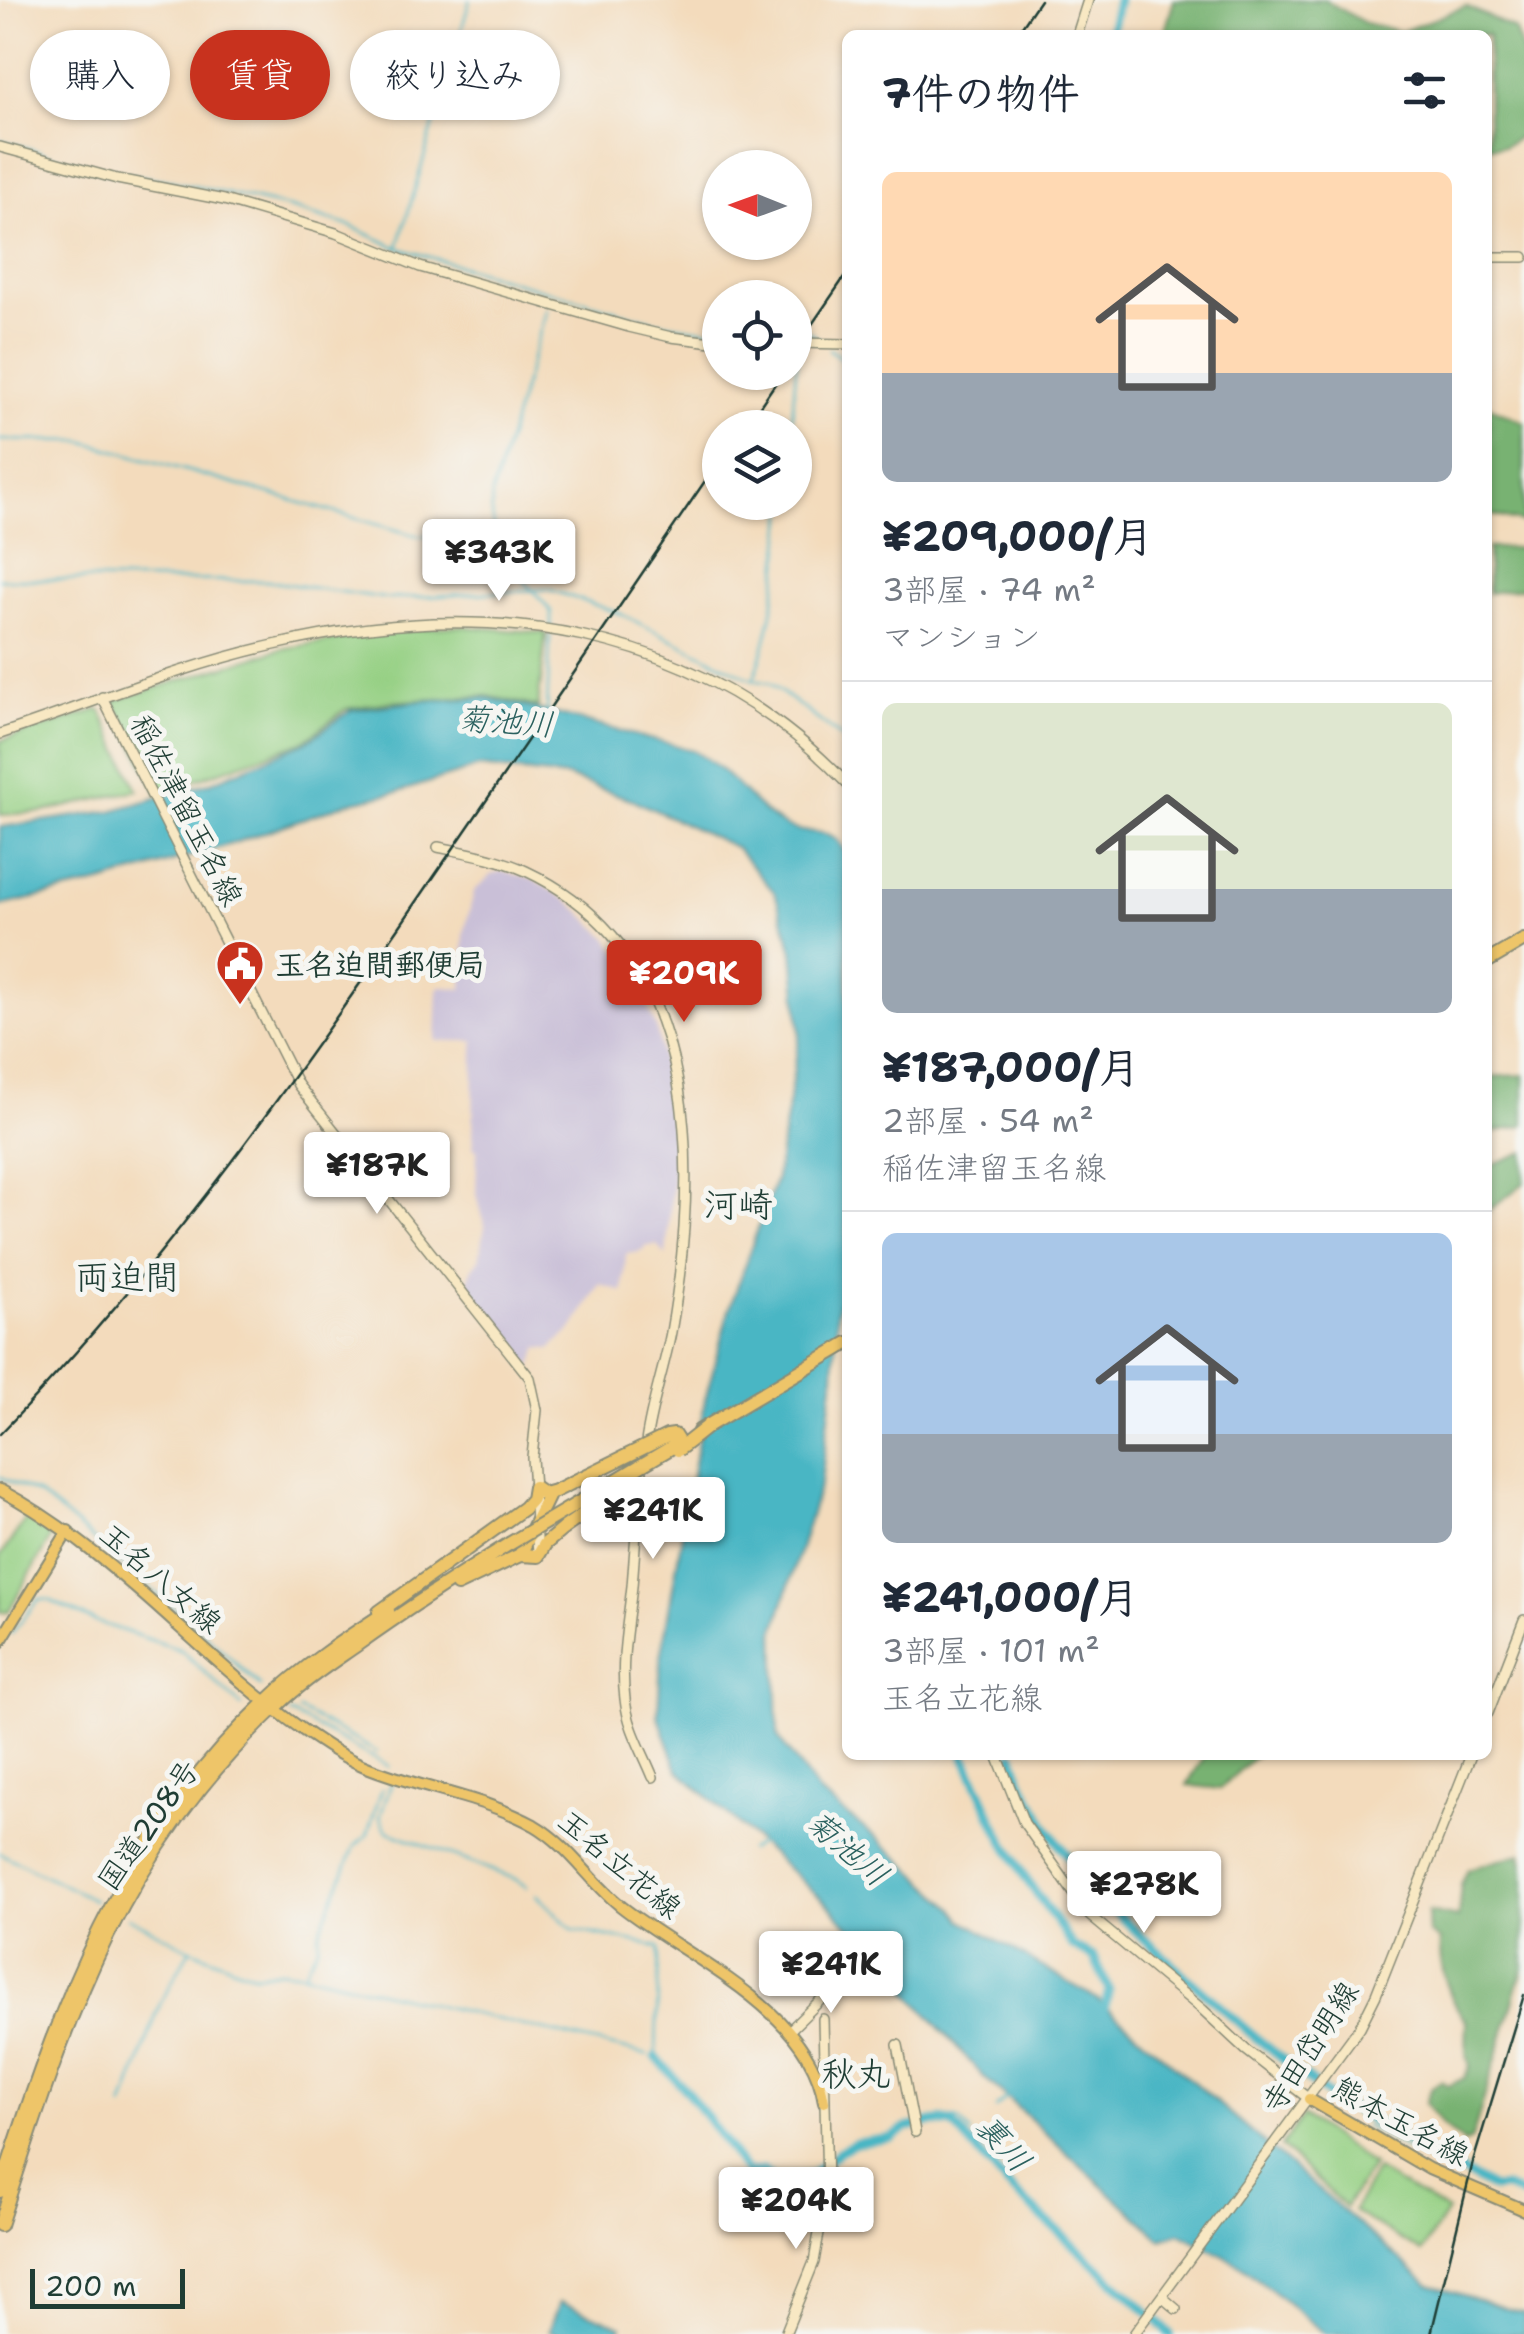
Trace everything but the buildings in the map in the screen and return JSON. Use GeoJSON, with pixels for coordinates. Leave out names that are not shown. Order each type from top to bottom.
{"type":"FeatureCollection","features":[{"type":"Feature","properties":{"kind":"highway"},"geometry":{"type":"LineString","coordinates":[[1492,959],[1524,940]]}},
{"type":"Feature","properties":{"kind":"highway","name":"国道208号"},"geometry":{"type":"LineString","coordinates":[[0,2225],[48,2076],[90,1966],[115,1916],[179,1815],[270,1705],[384,1623],[482,1560],[842,1347]]}},
{"type":"Feature","properties":{"kind":"highway"},"geometry":{"type":"LineString","coordinates":[[370,1636],[448,1590],[520,1555],[538,1556],[545,1544],[564,1528],[707,1427]]}},
{"type":"Feature","properties":{"kind":"highway"},"geometry":{"type":"LineString","coordinates":[[520,1555],[552,1493],[667,1436],[674,1436],[680,1443]]}},
{"type":"Feature","properties":{"kind":"highway"},"geometry":{"type":"LineString","coordinates":[[354,1632],[524,1508],[532,1499],[534,1487],[552,1493]]}},
{"type":"Feature","properties":{"kind":"highway"},"geometry":{"type":"LineString","coordinates":[[505,1522],[518,1518],[550,1529],[564,1528]]}},
{"type":"Feature","properties":{"kind":"highway","name":"国道208号"},"geometry":{"type":"LineString","coordinates":[[0,2191],[38,2070],[65,2000],[106,1911],[170,1810],[213,1756],[354,1632],[482,1560]]}},
{"type":"Feature","properties":{"kind":"main road"},"geometry":{"type":"LineString","coordinates":[[1079,30],[1088,0]]}},
{"type":"Feature","properties":{"kind":"main road"},"geometry":{"type":"LineString","coordinates":[[0,147],[117,180],[224,200],[336,233],[420,267],[670,337],[702,341]]}},
{"type":"Feature","properties":{"kind":"main road"},"geometry":{"type":"LineString","coordinates":[[1492,257],[1524,257]]}},
{"type":"Feature","properties":{"kind":"main road"},"geometry":{"type":"LineString","coordinates":[[812,343],[842,344]]}},
{"type":"Feature","properties":{"kind":"main road"},"geometry":{"type":"LineString","coordinates":[[104,701],[247,652],[332,633],[454,621],[516,624],[642,650],[702,675],[784,726],[842,779]]}},
{"type":"Feature","properties":{"kind":"main road","name":"稲佐津留玉名線"},"geometry":{"type":"LineString","coordinates":[[0,734],[104,701],[298,1085],[530,1378],[537,1410],[532,1457],[538,1556]]}},
{"type":"Feature","properties":{"kind":"main road"},"geometry":{"type":"LineString","coordinates":[[438,847],[523,870],[588,910],[617,938],[632,960],[654,1001],[677,1068],[686,1166],[681,1253],[672,1329],[646,1439],[623,1675],[630,1725],[653,1777]]}},
{"type":"Feature","properties":{"kind":"main road"},"geometry":{"type":"LineString","coordinates":[[0,1490],[68,1530]]}},
{"type":"Feature","properties":{"kind":"main road","name":"玉名八女線"},"geometry":{"type":"LineString","coordinates":[[0,1642],[68,1530],[270,1705]]}},
{"type":"Feature","properties":{"kind":"main road"},"geometry":{"type":"LineString","coordinates":[[1492,1703],[1524,1620]]}},
{"type":"Feature","properties":{"kind":"main road","name":"玉名立花線"},"geometry":{"type":"LineString","coordinates":[[270,1705],[333,1750],[362,1765],[474,1798],[534,1825],[568,1851],[622,1907],[718,1970],[789,2031],[818,2075],[824,2102]]}},
{"type":"Feature","properties":{"kind":"main road"},"geometry":{"type":"LineString","coordinates":[[999,1760],[1024,1823],[1090,1916],[1246,2050],[1310,2099]]}},
{"type":"Feature","properties":{"kind":"main road","name":"寺田岱明線"},"geometry":{"type":"LineString","coordinates":[[1134,2334],[1360,2027],[1376,1996],[1469,1760]]}},
{"type":"Feature","properties":{"kind":"main road"},"geometry":{"type":"LineString","coordinates":[[789,2031],[846,1974]]}},
{"type":"Feature","properties":{"kind":"main road"},"geometry":{"type":"LineString","coordinates":[[784,2334],[814,2262],[828,2174],[823,2019]]}},
{"type":"Feature","properties":{"kind":"main road"},"geometry":{"type":"LineString","coordinates":[[898,2045],[914,2127]]}},
{"type":"Feature","properties":{"kind":"main road","name":"熊本玉名線"},"geometry":{"type":"LineString","coordinates":[[1310,2099],[1429,2169],[1524,2210]]}},
{"type":"Feature","properties":{"kind":"main road"},"geometry":{"type":"LineString","coordinates":[[1162,2297],[1176,2310]]}},
{"type":"Feature","properties":{"kind":"shaded area"},"geometry":{"type":"Polygon","coordinates":[[[501,871],[534,880],[570,902],[608,938],[637,981],[656,1027],[675,1153],[666,1256],[657,1245],[626,1254],[623,1292],[600,1284],[572,1330],[550,1349],[539,1348],[530,1370],[466,1288],[479,1260],[485,1226],[476,1192],[477,1149],[473,1148],[474,1041],[436,1041],[438,986],[462,989],[464,933],[474,891],[501,871]]]}},
{"type":"Feature","properties":{"kind":"green space"},"geometry":{"type":"Polygon","coordinates":[[[1174,0],[1325,0],[1365,23],[1393,30],[1165,30],[1174,0]]]}},
{"type":"Feature","properties":{"kind":"green space"},"geometry":{"type":"Polygon","coordinates":[[[1466,6],[1514,29],[1524,55],[1524,134],[1505,146],[1492,147],[1492,30],[1406,30],[1466,6]]]}},
{"type":"Feature","properties":{"kind":"green space"},"geometry":{"type":"Polygon","coordinates":[[[1492,408],[1524,422],[1524,523],[1492,515],[1492,408]]]}},
{"type":"Feature","properties":{"kind":"green space"},"geometry":{"type":"Polygon","coordinates":[[[1492,548],[1524,548],[1524,588],[1492,592],[1492,548]]]}},
{"type":"Feature","properties":{"kind":"green space"},"geometry":{"type":"Polygon","coordinates":[[[458,626],[546,633],[538,707],[487,696],[346,709],[303,742],[158,793],[113,701],[281,649],[396,630],[458,626]]]}},
{"type":"Feature","properties":{"kind":"green space"},"geometry":{"type":"Polygon","coordinates":[[[100,709],[138,790],[43,812],[0,815],[0,741],[100,709]]]}},
{"type":"Feature","properties":{"kind":"green space"},"geometry":{"type":"Polygon","coordinates":[[[1524,1075],[1524,1126],[1492,1132],[1492,1077],[1524,1075]]]}},
{"type":"Feature","properties":{"kind":"green space"},"geometry":{"type":"Polygon","coordinates":[[[1524,1152],[1524,1183],[1492,1208],[1492,1164],[1524,1152]]]}},
{"type":"Feature","properties":{"kind":"green space"},"geometry":{"type":"Polygon","coordinates":[[[27,1517],[46,1528],[50,1539],[8,1612],[0,1612],[0,1557],[27,1517]]]}},
{"type":"Feature","properties":{"kind":"green space"},"geometry":{"type":"Polygon","coordinates":[[[1202,1760],[1251,1760],[1220,1789],[1187,1785],[1202,1760]]]}},
{"type":"Feature","properties":{"kind":"green space"},"geometry":{"type":"Polygon","coordinates":[[[1521,1854],[1524,1965],[1471,2140],[1464,2143],[1442,2125],[1426,2103],[1432,2087],[1441,2081],[1448,2086],[1464,2078],[1470,2066],[1466,2052],[1467,2022],[1447,1984],[1440,1941],[1429,1933],[1428,1912],[1458,1918],[1461,1885],[1468,1869],[1521,1854]]]}},
{"type":"Feature","properties":{"kind":"green space"},"geometry":{"type":"Polygon","coordinates":[[[1303,2116],[1373,2165],[1345,2207],[1281,2146],[1303,2116]]]}},
{"type":"Feature","properties":{"kind":"green space"},"geometry":{"type":"Polygon","coordinates":[[[1376,2170],[1447,2211],[1422,2252],[1353,2211],[1376,2170]]]}},
{"type":"Feature","properties":{"kind":"water","name":"菊池川"},"geometry":{"type":"Polygon","coordinates":[[[487,698],[691,750],[720,768],[780,823],[801,831],[828,834],[842,847],[842,1286],[821,1481],[775,1630],[778,1737],[819,1793],[878,1839],[963,1920],[1097,1999],[1428,2284],[1524,2314],[1524,2334],[1325,2334],[1239,2264],[1179,2233],[1161,2239],[983,2076],[832,1908],[678,1770],[658,1715],[661,1657],[705,1400],[729,1310],[776,1178],[800,1033],[793,951],[775,893],[735,847],[633,800],[567,777],[479,767],[347,803],[234,843],[101,883],[0,906],[0,827],[111,811],[209,783],[305,743],[351,710],[487,698]]]}},
{"type":"Feature","properties":{"kind":"water"},"geometry":{"type":"Polygon","coordinates":[[[560,2302],[622,2326],[619,2334],[549,2331],[560,2302]]]}},
{"type":"Feature","properties":{"kind":"waterway"},"geometry":{"type":"LineString","coordinates":[[398,247],[470,0]]}},
{"type":"Feature","properties":{"kind":"waterway"},"geometry":{"type":"LineString","coordinates":[[1111,30],[1118,0]]}},
{"type":"Feature","properties":{"kind":"waterway"},"geometry":{"type":"LineString","coordinates":[[0,140],[103,171],[171,181],[290,208],[350,226],[398,248],[657,322],[702,329]]}},
{"type":"Feature","properties":{"kind":"waterway"},"geometry":{"type":"LineString","coordinates":[[547,308],[492,493],[492,512],[494,529],[507,558],[551,611],[551,627]]}},
{"type":"Feature","properties":{"kind":"waterway"},"geometry":{"type":"LineString","coordinates":[[812,334],[820,340]]}},
{"type":"Feature","properties":{"kind":"waterway"},"geometry":{"type":"LineString","coordinates":[[829,349],[842,359]]}},
{"type":"Feature","properties":{"kind":"waterway"},"geometry":{"type":"LineString","coordinates":[[793,410],[794,390]]}},
{"type":"Feature","properties":{"kind":"waterway"},"geometry":{"type":"LineString","coordinates":[[0,440],[82,441],[418,536],[497,541]]}},
{"type":"Feature","properties":{"kind":"waterway"},"geometry":{"type":"LineString","coordinates":[[754,678],[772,614],[783,520]]}},
{"type":"Feature","properties":{"kind":"waterway"},"geometry":{"type":"LineString","coordinates":[[0,579],[267,581],[390,599],[548,589],[619,613],[754,680],[769,683],[842,738]]}},
{"type":"Feature","properties":{"kind":"waterway","name":"菊池川"},"geometry":{"type":"LineString","coordinates":[[547,712],[550,635]]}},
{"type":"Feature","properties":{"kind":"waterway"},"geometry":{"type":"LineString","coordinates":[[0,1477],[38,1494],[62,1513],[261,1687]]}},
{"type":"Feature","properties":{"kind":"waterway"},"geometry":{"type":"LineString","coordinates":[[11,1634],[39,1599],[49,1600],[94,1621],[181,1650],[241,1706]]}},
{"type":"Feature","properties":{"kind":"waterway"},"geometry":{"type":"LineString","coordinates":[[299,1710],[377,1752]]}},
{"type":"Feature","properties":{"kind":"waterway"},"geometry":{"type":"LineString","coordinates":[[290,1713],[389,1766]]}},
{"type":"Feature","properties":{"kind":"waterway"},"geometry":{"type":"LineString","coordinates":[[966,1760],[999,1832],[1026,1879],[1073,1946],[1094,1957],[1109,1989],[1103,2015]]}},
{"type":"Feature","properties":{"kind":"waterway"},"geometry":{"type":"LineString","coordinates":[[1015,1760],[1048,1829],[1092,1889],[1250,2033],[1329,2096],[1493,2189],[1506,2188],[1524,2196]]}},
{"type":"Feature","properties":{"kind":"waterway"},"geometry":{"type":"LineString","coordinates":[[392,1781],[380,1817],[387,1831],[527,1887]]}},
{"type":"Feature","properties":{"kind":"waterway"},"geometry":{"type":"LineString","coordinates":[[304,1972],[355,1846],[367,1836],[382,1789]]}},
{"type":"Feature","properties":{"kind":"waterway"},"geometry":{"type":"LineString","coordinates":[[749,1850],[760,1843]]}},
{"type":"Feature","properties":{"kind":"waterway"},"geometry":{"type":"LineString","coordinates":[[0,1853],[94,1900]]}},
{"type":"Feature","properties":{"kind":"waterway"},"geometry":{"type":"LineString","coordinates":[[537,1895],[573,1930],[659,1947]]}},
{"type":"Feature","properties":{"kind":"waterway"},"geometry":{"type":"LineString","coordinates":[[128,1917],[190,1949],[255,1975],[279,1970],[303,1973],[647,2055]]}},
{"type":"Feature","properties":{"kind":"waterway"},"geometry":{"type":"LineString","coordinates":[[656,2057],[659,1948]]}},
{"type":"Feature","properties":{"kind":"waterway"},"geometry":{"type":"LineString","coordinates":[[123,2108],[160,2004],[190,1949]]}},
{"type":"Feature","properties":{"kind":"waterway","name":"裏川"},"geometry":{"type":"LineString","coordinates":[[656,2057],[690,2095],[747,2173],[763,2171],[775,2180],[811,2175],[856,2143],[892,2138],[907,2128],[932,2122],[953,2124],[1008,2186],[1159,2322]]}},
{"type":"Feature","properties":{"kind":"waterway"},"geometry":{"type":"LineString","coordinates":[[996,2108],[1007,2097]]}},
{"type":"Feature","properties":{"kind":"waterway"},"geometry":{"type":"LineString","coordinates":[[932,2122],[941,2117],[959,2120],[971,2133]]}},
{"type":"Feature","properties":{"kind":"waterway"},"geometry":{"type":"LineString","coordinates":[[1365,2126],[1445,2171]]}},
{"type":"Feature","properties":{"kind":"waterway","name":"裏川"},"geometry":{"type":"LineString","coordinates":[[1161,2325],[1170,2334]]}},
{"type":"Feature","properties":{"kind":"railway"},"geometry":{"type":"LineString","coordinates":[[1019,30],[1040,0]]}},
{"type":"Feature","properties":{"kind":"railway"},"geometry":{"type":"LineString","coordinates":[[812,324],[842,281]]}},
{"type":"Feature","properties":{"kind":"railway"},"geometry":{"type":"LineString","coordinates":[[757,410],[771,390]]}},
{"type":"Feature","properties":{"kind":"railway"},"geometry":{"type":"LineString","coordinates":[[0,1434],[118,1304],[281,1095],[702,485]]}},
{"type":"Feature","properties":{"kind":"railway"},"geometry":{"type":"LineString","coordinates":[[1431,2334],[1473,2162],[1524,1995]]}},
{"type":"Feature","properties":{"kind":"place","name":"玉名迫間郵便局"},"geometry":{"type":"Point","coordinates":[240,1006]}},
{"type":"Feature","properties":{"kind":"district","name":"河崎"},"geometry":{"type":"Point","coordinates":[738,1204]}},
{"type":"Feature","properties":{"kind":"district","name":"両迫間"},"geometry":{"type":"Point","coordinates":[127,1276]}},
{"type":"Feature","properties":{"kind":"district","name":"秋丸"},"geometry":{"type":"Point","coordinates":[856,2073]}}]}
